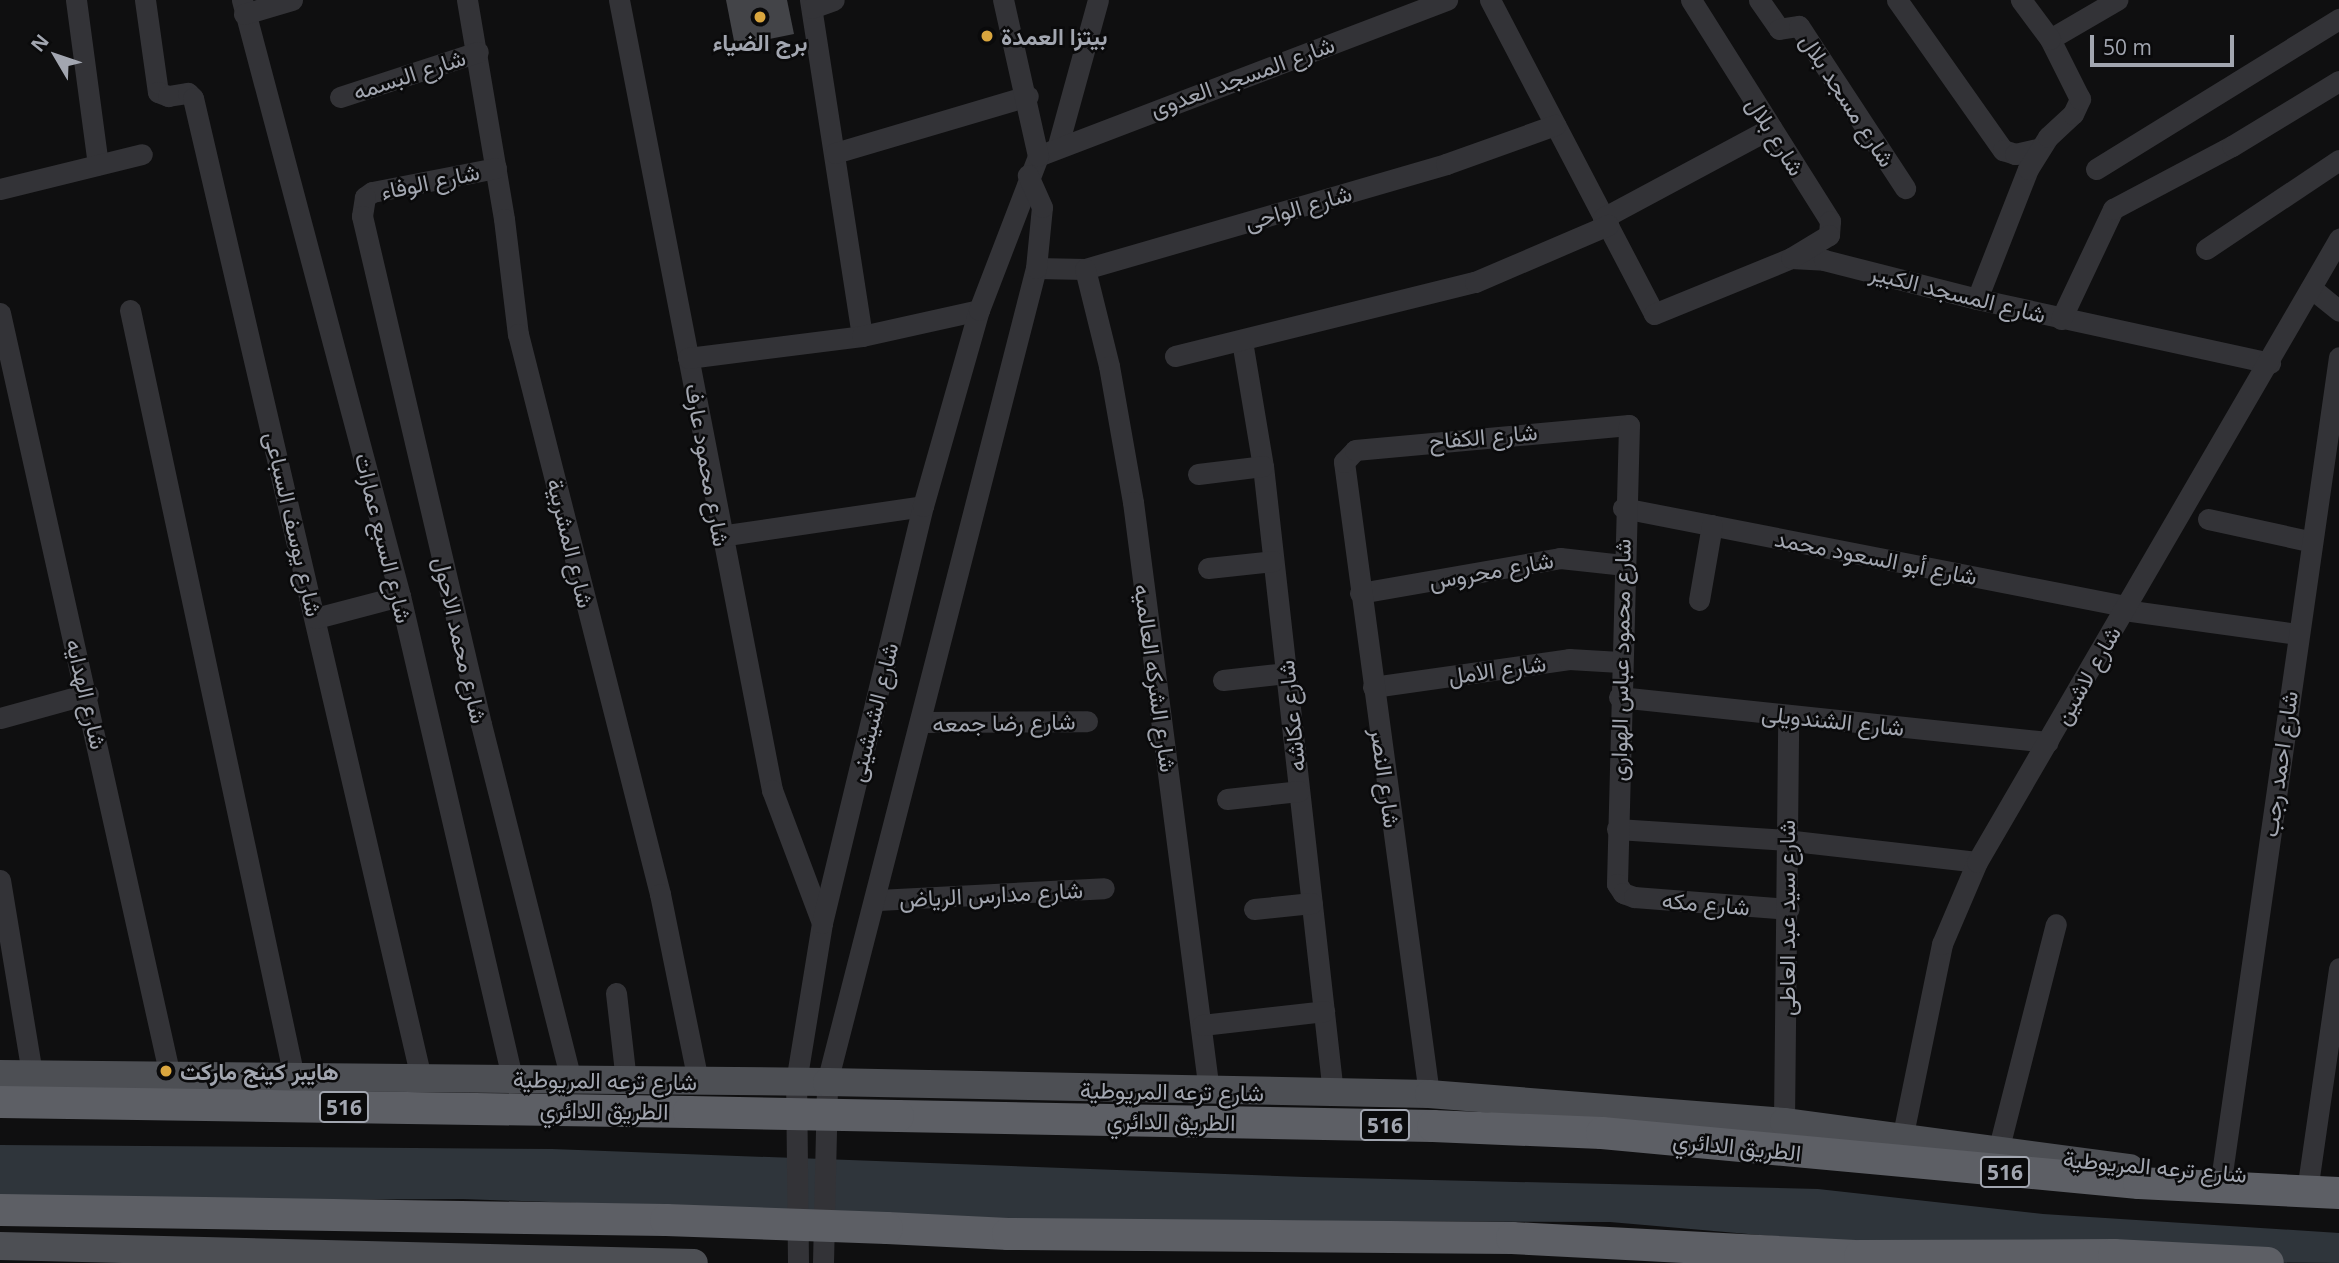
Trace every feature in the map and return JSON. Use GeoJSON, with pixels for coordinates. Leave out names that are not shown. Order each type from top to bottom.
{"type":"FeatureCollection","features":[{"type":"Feature","properties":{"kind":"highway","name":"الطريق الدائري"},"geometry":{"type":"LineString","coordinates":[[0,1102],[1433,1125],[1602,1133],[2139,1183],[2339,1192]]}},
{"type":"Feature","properties":{"kind":"highway"},"geometry":{"type":"LineString","coordinates":[[0,1210],[666,1220],[1008,1234],[1512,1238],[1860,1256],[2114,1255],[2268,1263]]}},
{"type":"Feature","properties":{"kind":"main road","name":"شارع ترعه المريوطية"},"geometry":{"type":"LineString","coordinates":[[0,1074],[698,1081],[827,1091],[1429,1094],[1784,1122],[2132,1168],[2339,1179]]}},
{"type":"Feature","properties":{"kind":"main road"},"geometry":{"type":"LineString","coordinates":[[0,1246],[378,1259],[695,1263]]}},
{"type":"Feature","properties":{"kind":"street"},"geometry":{"type":"LineString","coordinates":[[76,0],[98,164]]}},
{"type":"Feature","properties":{"kind":"street","name":"شارع يوسف السباعى"},"geometry":{"type":"LineString","coordinates":[[145,0],[158,92],[168,96],[188,93],[193,99],[421,1078]]}},
{"type":"Feature","properties":{"kind":"street"},"geometry":{"type":"LineString","coordinates":[[243,7],[292,0]]}},
{"type":"Feature","properties":{"kind":"street","name":"شارع المشربية"},"geometry":{"type":"LineString","coordinates":[[467,0],[496,168],[518,334],[660,894],[698,1081]]}},
{"type":"Feature","properties":{"kind":"street","name":"شارع محمود عارف"},"geometry":{"type":"LineString","coordinates":[[619,0],[720,536],[772,790],[822,923]]}},
{"type":"Feature","properties":{"kind":"street"},"geometry":{"type":"LineString","coordinates":[[834,0],[811,4],[862,336]]}},
{"type":"Feature","properties":{"kind":"street"},"geometry":{"type":"LineString","coordinates":[[1003,0],[1028,96],[1038,156]]}},
{"type":"Feature","properties":{"kind":"street"},"geometry":{"type":"LineString","coordinates":[[1058,145],[1098,0]]}},
{"type":"Feature","properties":{"kind":"street","name":"شارع المسجد العدوى"},"geometry":{"type":"LineString","coordinates":[[1038,156],[1058,145],[1447,0]]}},
{"type":"Feature","properties":{"kind":"street"},"geometry":{"type":"LineString","coordinates":[[1490,0],[1606,221]]}},
{"type":"Feature","properties":{"kind":"street","name":"شارع بلال"},"geometry":{"type":"LineString","coordinates":[[1690,0],[1831,225],[1825,238],[1791,258]]}},
{"type":"Feature","properties":{"kind":"street","name":"شارع مسجد بلال"},"geometry":{"type":"LineString","coordinates":[[1759,0],[1779,29],[1799,26],[1905,188]]}},
{"type":"Feature","properties":{"kind":"street"},"geometry":{"type":"LineString","coordinates":[[1897,0],[2003,150],[2015,154],[2040,148]]}},
{"type":"Feature","properties":{"kind":"street"},"geometry":{"type":"LineString","coordinates":[[1977,299],[2040,148],[2073,114],[2080,99],[2050,39],[2021,0]]}},
{"type":"Feature","properties":{"kind":"street"},"geometry":{"type":"LineString","coordinates":[[2050,39],[2117,0]]}},
{"type":"Feature","properties":{"kind":"street","name":"شارع السبع عمارات"},"geometry":{"type":"LineString","coordinates":[[243,7],[400,596],[512,1079]]}},
{"type":"Feature","properties":{"kind":"street"},"geometry":{"type":"LineString","coordinates":[[2095,169],[2339,19]]}},
{"type":"Feature","properties":{"kind":"street","name":"شارع البسمه"},"geometry":{"type":"LineString","coordinates":[[340,97],[478,52]]}},
{"type":"Feature","properties":{"kind":"street"},"geometry":{"type":"LineString","coordinates":[[2061,318],[2113,209],[2232,146],[2339,81]]}},
{"type":"Feature","properties":{"kind":"street"},"geometry":{"type":"LineString","coordinates":[[835,153],[1028,96]]}},
{"type":"Feature","properties":{"kind":"street","name":"شارع الواحى"},"geometry":{"type":"LineString","coordinates":[[1037,268],[1085,269],[1446,164],[1555,125]]}},
{"type":"Feature","properties":{"kind":"street"},"geometry":{"type":"LineString","coordinates":[[1175,356],[1475,282],[1606,221],[1771,128]]}},
{"type":"Feature","properties":{"kind":"street"},"geometry":{"type":"LineString","coordinates":[[0,189],[142,154]]}},
{"type":"Feature","properties":{"kind":"street","name":"شارع الشيشينى"},"geometry":{"type":"LineString","coordinates":[[798,1259],[796,1089],[822,923],[923,506],[979,310],[1028,175],[1038,156]]}},
{"type":"Feature","properties":{"kind":"street"},"geometry":{"type":"LineString","coordinates":[[2206,249],[2339,160]]}},
{"type":"Feature","properties":{"kind":"street","name":"شارع الوفاء"},"geometry":{"type":"LineString","coordinates":[[365,197],[379,190],[496,168]]}},
{"type":"Feature","properties":{"kind":"street"},"geometry":{"type":"LineString","coordinates":[[823,1259],[827,1091],[1037,268],[1042,207],[1028,175]]}},
{"type":"Feature","properties":{"kind":"street","name":"شارع محمد الاحول"},"geometry":{"type":"LineString","coordinates":[[365,197],[362,216],[481,724],[571,1080]]}},
{"type":"Feature","properties":{"kind":"street","name":"شارع المسجد الكبير"},"geometry":{"type":"LineString","coordinates":[[1606,221],[1654,314],[1791,258],[1824,260],[1977,299],[2270,363]]}},
{"type":"Feature","properties":{"kind":"street","name":"شارع لاشين"},"geometry":{"type":"LineString","coordinates":[[1902,1139],[1942,944],[1977,862],[2127,608],[2180,510],[2270,363],[2336,247]]}},
{"type":"Feature","properties":{"kind":"street","name":"شارع الشركه العالميه"},"geometry":{"type":"LineString","coordinates":[[1085,269],[1109,366],[1133,502],[1209,1091]]}},
{"type":"Feature","properties":{"kind":"street"},"geometry":{"type":"LineString","coordinates":[[2311,288],[2338,307]]}},
{"type":"Feature","properties":{"kind":"street"},"geometry":{"type":"LineString","coordinates":[[131,310],[294,1077]]}},
{"type":"Feature","properties":{"kind":"street"},"geometry":{"type":"LineString","coordinates":[[688,358],[862,336],[979,310]]}},
{"type":"Feature","properties":{"kind":"street","name":"شارع الهدايه"},"geometry":{"type":"LineString","coordinates":[[0,313],[88,694],[170,1076]]}},
{"type":"Feature","properties":{"kind":"street","name":"شارع عكاشه"},"geometry":{"type":"LineString","coordinates":[[1242,341],[1263,467],[1333,1093]]}},
{"type":"Feature","properties":{"kind":"street","name":"شارع احمد رجب"},"geometry":{"type":"LineString","coordinates":[[2222,1173],[2309,541],[2339,356]]}},
{"type":"Feature","properties":{"kind":"street","name":"شارع الكفاح"},"geometry":{"type":"LineString","coordinates":[[1344,462],[1350,452],[1361,449],[1629,425]]}},
{"type":"Feature","properties":{"kind":"street","name":"شارع محمود عباس الهوارى"},"geometry":{"type":"LineString","coordinates":[[1623,893],[1617,884],[1616,829],[1623,508],[1629,425]]}},
{"type":"Feature","properties":{"kind":"street","name":"شارع النصر"},"geometry":{"type":"LineString","coordinates":[[1344,462],[1429,1094]]}},
{"type":"Feature","properties":{"kind":"street"},"geometry":{"type":"LineString","coordinates":[[1198,474],[1263,467]]}},
{"type":"Feature","properties":{"kind":"street"},"geometry":{"type":"LineString","coordinates":[[720,536],[923,506]]}},
{"type":"Feature","properties":{"kind":"street","name":"شارع أبو السعود محمد"},"geometry":{"type":"LineString","coordinates":[[1623,508],[2127,608],[2297,634]]}},
{"type":"Feature","properties":{"kind":"street"},"geometry":{"type":"LineString","coordinates":[[2208,519],[2309,541]]}},
{"type":"Feature","properties":{"kind":"street"},"geometry":{"type":"LineString","coordinates":[[1699,600],[1712,525]]}},
{"type":"Feature","properties":{"kind":"street","name":"شارع محروس"},"geometry":{"type":"LineString","coordinates":[[1360,593],[1560,558],[1623,565]]}},
{"type":"Feature","properties":{"kind":"street"},"geometry":{"type":"LineString","coordinates":[[1208,568],[1273,561]]}},
{"type":"Feature","properties":{"kind":"street"},"geometry":{"type":"LineString","coordinates":[[316,618],[400,596]]}},
{"type":"Feature","properties":{"kind":"street","name":"شارع الامل"},"geometry":{"type":"LineString","coordinates":[[1373,687],[1569,659],[1620,662]]}},
{"type":"Feature","properties":{"kind":"street"},"geometry":{"type":"LineString","coordinates":[[1223,680],[1286,673]]}},
{"type":"Feature","properties":{"kind":"street"},"geometry":{"type":"LineString","coordinates":[[0,718],[88,694]]}},
{"type":"Feature","properties":{"kind":"street","name":"شارع الشندويلى"},"geometry":{"type":"LineString","coordinates":[[1619,697],[2048,743]]}},
{"type":"Feature","properties":{"kind":"street","name":"شارع سيد عبد العاطى"},"geometry":{"type":"LineString","coordinates":[[1784,1122],[1789,909],[1785,841],[1788,715]]}},
{"type":"Feature","properties":{"kind":"street","name":"شارع رضا جمعه"},"geometry":{"type":"LineString","coordinates":[[920,722],[1087,721]]}},
{"type":"Feature","properties":{"kind":"street"},"geometry":{"type":"LineString","coordinates":[[1227,799],[1299,791]]}},
{"type":"Feature","properties":{"kind":"street"},"geometry":{"type":"LineString","coordinates":[[1616,829],[1785,841],[1977,862]]}},
{"type":"Feature","properties":{"kind":"street"},"geometry":{"type":"LineString","coordinates":[[0,880],[32,1074]]}},
{"type":"Feature","properties":{"kind":"street","name":"شارع مدارس الرياض"},"geometry":{"type":"LineString","coordinates":[[877,900],[1104,888]]}},
{"type":"Feature","properties":{"kind":"street","name":"شارع مكه"},"geometry":{"type":"LineString","coordinates":[[1623,893],[1789,909]]}},
{"type":"Feature","properties":{"kind":"street"},"geometry":{"type":"LineString","coordinates":[[1254,909],[1312,903]]}},
{"type":"Feature","properties":{"kind":"street"},"geometry":{"type":"LineString","coordinates":[[1998,1151],[2056,925]]}},
{"type":"Feature","properties":{"kind":"street"},"geometry":{"type":"LineString","coordinates":[[2309,1177],[2339,968]]}},
{"type":"Feature","properties":{"kind":"street"},"geometry":{"type":"LineString","coordinates":[[617,993],[626,1081]]}},
{"type":"Feature","properties":{"kind":"street"},"geometry":{"type":"LineString","coordinates":[[1202,1025],[1324,1011]]}},
{"type":"Feature","properties":{"kind":"street"},"geometry":{"type":"LineString","coordinates":[[803,1039],[838,1042]]}},
{"type":"Feature","properties":{"kind":"shaded area"},"geometry":{"type":"Polygon","coordinates":[[[0,1145],[552,1149],[1305,1177],[1818,1189],[2043,1214],[2339,1233],[2339,1263],[2062,1261],[1610,1222],[1048,1220],[463,1199],[0,1201],[0,1145]]]}},
{"type":"Feature","properties":{"kind":"building","name":"برج الضياء"},"geometry":{"type":"Polygon","coordinates":[[[726,0],[787,0],[794,34],[735,46],[726,0]]]}},
{"type":"Feature","properties":{"kind":"place","name":"برج الضياء"},"geometry":{"type":"Point","coordinates":[760,17]}},
{"type":"Feature","properties":{"kind":"place","name":"بيتزا العمدة"},"geometry":{"type":"Point","coordinates":[987,36]}},
{"type":"Feature","properties":{"kind":"place","name":"هايبر كينج ماركت"},"geometry":{"type":"Point","coordinates":[166,1071]}}]}
